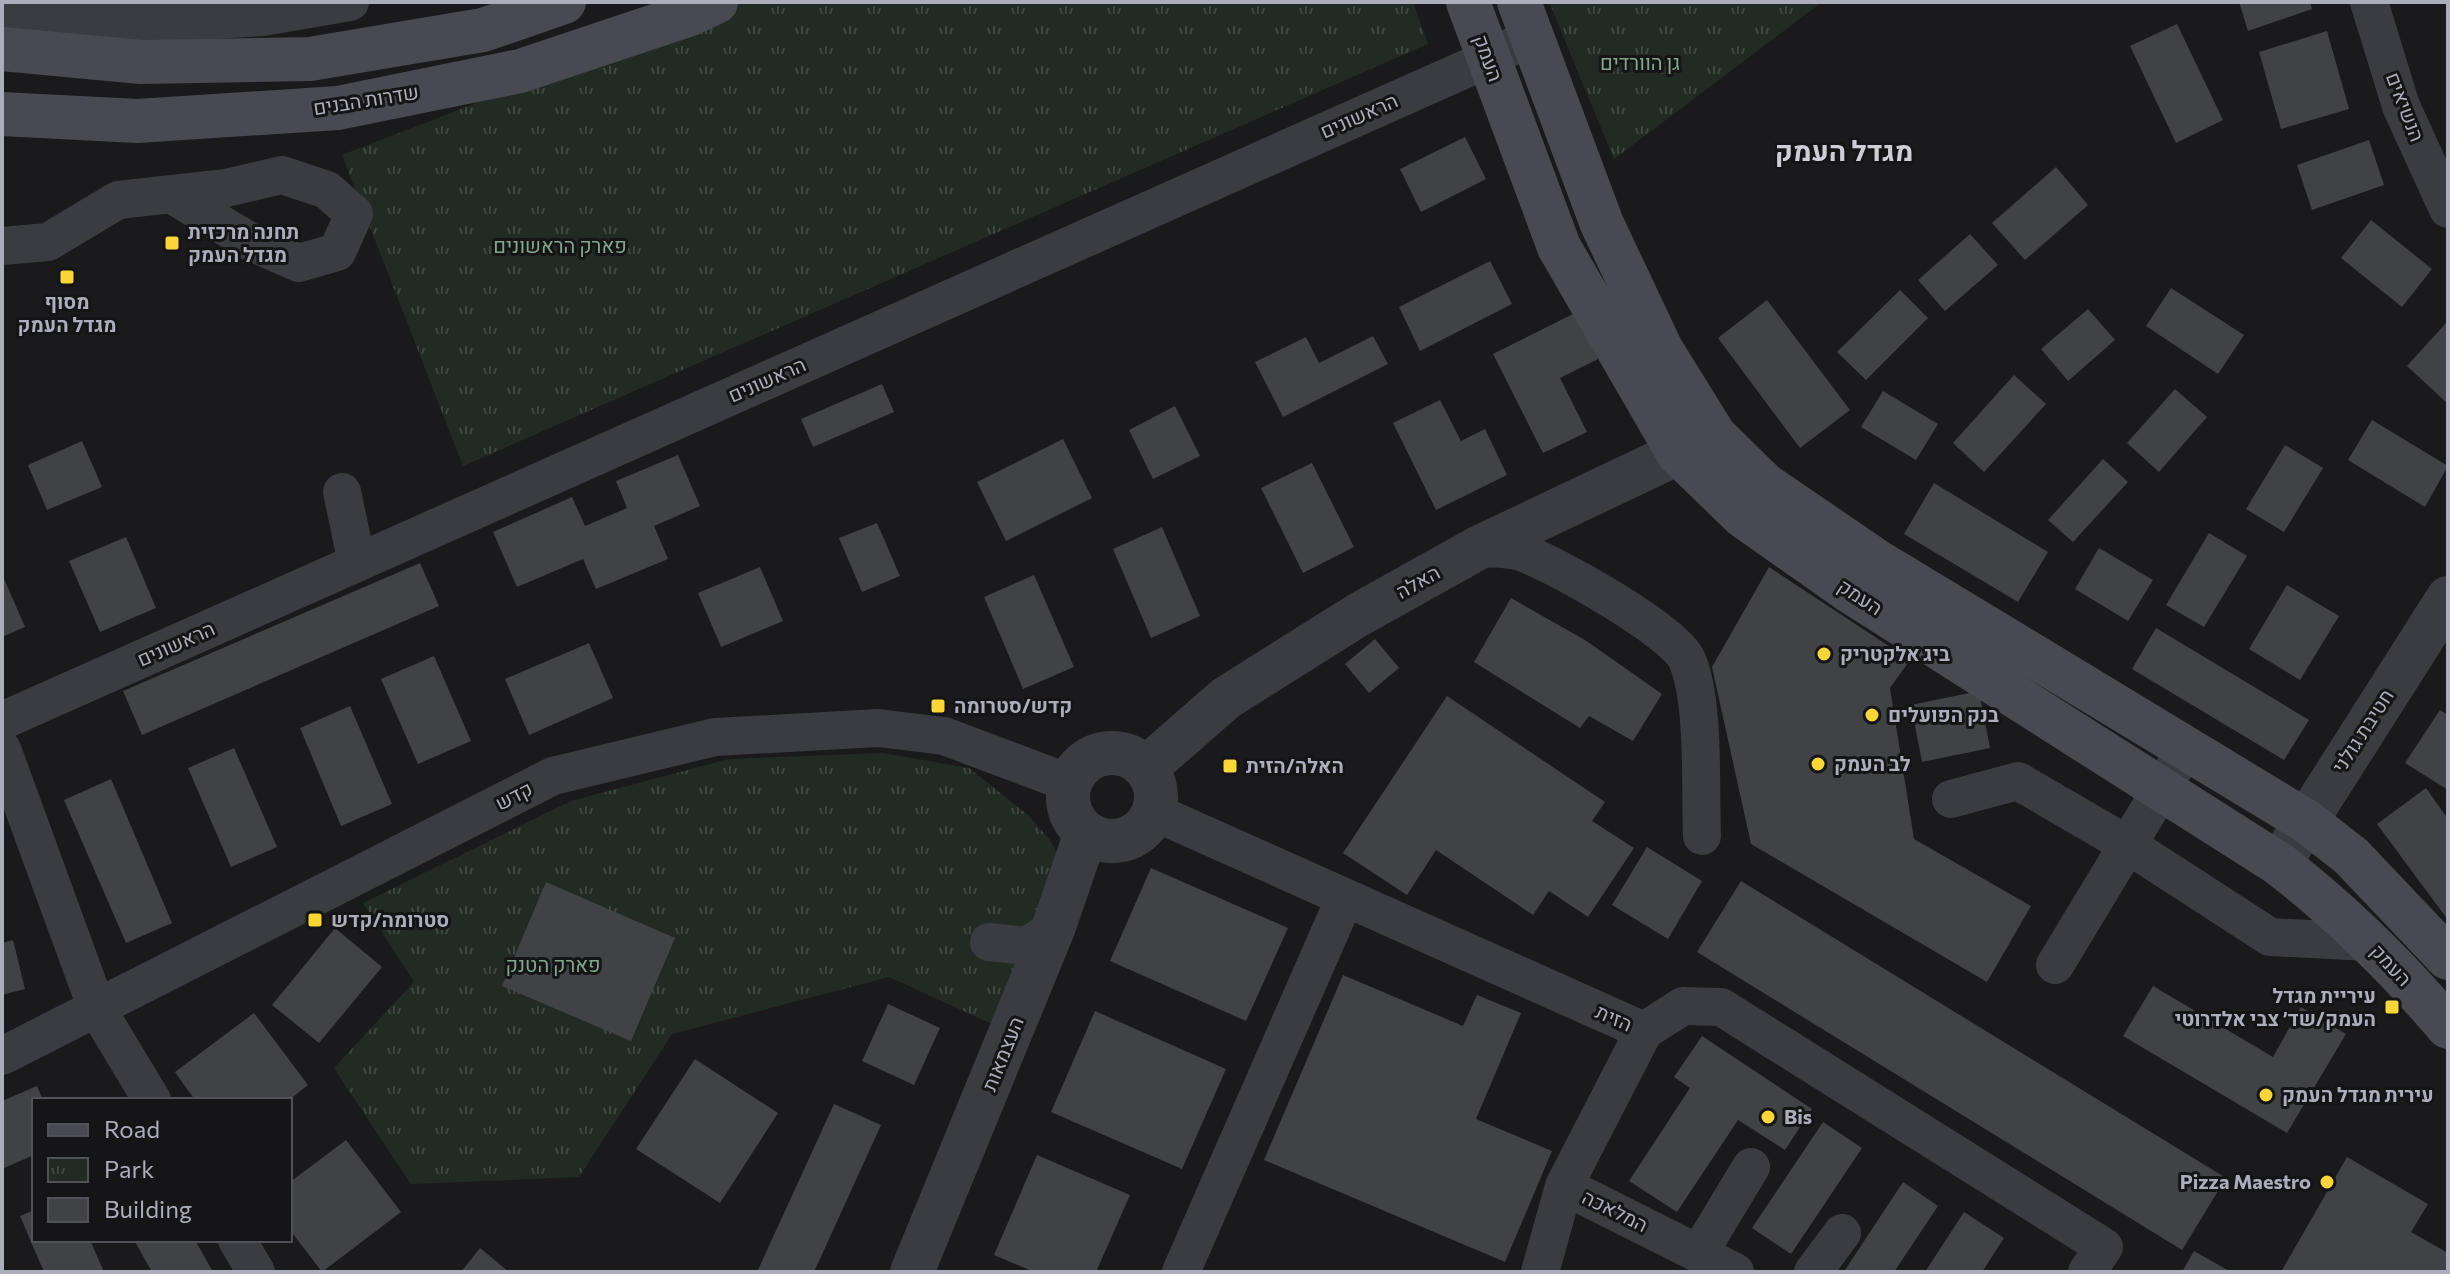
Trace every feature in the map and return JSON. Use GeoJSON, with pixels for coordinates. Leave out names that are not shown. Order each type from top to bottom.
{"type":"FeatureCollection","features":[{"type":"Feature","properties":{"kind":"main road"},"geometry":{"type":"LineString","coordinates":[[2,49],[141,62],[310,59],[483,30],[564,2]]}},
{"type":"Feature","properties":{"kind":"main road","name":"שדרות הבנים"},"geometry":{"type":"LineString","coordinates":[[2,114],[137,121],[338,108],[520,71],[688,15],[716,2]]}},
{"type":"Feature","properties":{"kind":"main road","name":"העמק"},"geometry":{"type":"LineString","coordinates":[[1468,2],[1559,247],[1743,516],[1851,592],[2279,864],[2370,942],[2448,1027]]}},
{"type":"Feature","properties":{"kind":"main road","name":"העמק"},"geometry":{"type":"LineString","coordinates":[[1525,19],[1602,224],[1661,349],[1696,444],[1764,484],[1875,560],[2306,821],[2351,856],[2448,958]]}},
{"type":"Feature","properties":{"kind":"street"},"geometry":{"type":"LineString","coordinates":[[2,14],[164,23],[263,17],[350,2]]}},
{"type":"Feature","properties":{"kind":"street","name":"הנשיאים"},"geometry":{"type":"LineString","coordinates":[[2369,2],[2401,106],[2448,209]]}},
{"type":"Feature","properties":{"kind":"street","name":"הראשונים"},"geometry":{"type":"LineString","coordinates":[[2,721],[1488,59],[1525,19]]}},
{"type":"Feature","properties":{"kind":"street"},"geometry":{"type":"LineString","coordinates":[[2,246],[48,242],[118,200],[171,194]]}},
{"type":"Feature","properties":{"kind":"street","name":"האלה"},"geometry":{"type":"LineString","coordinates":[[1146,768],[1226,698],[1358,615],[1478,548],[1696,444]]}},
{"type":"Feature","properties":{"kind":"street"},"geometry":{"type":"LineString","coordinates":[[342,492],[357,563]]}},
{"type":"Feature","properties":{"kind":"street"},"geometry":{"type":"LineString","coordinates":[[1478,548],[1520,552],[1583,585],[1660,629],[1687,659],[1696,698],[1702,836]]}},
{"type":"Feature","properties":{"kind":"street","name":"חטיבת גולני"},"geometry":{"type":"LineString","coordinates":[[2279,864],[2448,598]]}},
{"type":"Feature","properties":{"kind":"street","name":"קדש"},"geometry":{"type":"LineString","coordinates":[[2,1056],[553,776],[715,737],[878,728],[944,736],[1069,783]]}},
{"type":"Feature","properties":{"kind":"street"},"geometry":{"type":"LineString","coordinates":[[2,749],[97,1009],[151,1098]]}},
{"type":"Feature","properties":{"kind":"street"},"geometry":{"type":"LineString","coordinates":[[2055,965],[2185,750]]}},
{"type":"Feature","properties":{"kind":"street"},"geometry":{"type":"LineString","coordinates":[[1124,753],[1146,768],[1156,789],[1154,812],[1138,833],[1125,839],[1098,840],[1086,833],[1069,811],[1069,783],[1075,771],[1097,754],[1124,753]]}},
{"type":"Feature","properties":{"kind":"street"},"geometry":{"type":"LineString","coordinates":[[1951,799],[2018,781],[2128,845],[2270,937],[2370,942]]}},
{"type":"Feature","properties":{"kind":"street","name":"הזית"},"geometry":{"type":"LineString","coordinates":[[1154,812],[1344,900],[1644,1031],[1683,1006],[1721,1007],[2104,1247],[2087,1272]]}},
{"type":"Feature","properties":{"kind":"street","name":"העצמאות"},"geometry":{"type":"LineString","coordinates":[[912,1272],[1053,929],[1086,833]]}},
{"type":"Feature","properties":{"kind":"street"},"geometry":{"type":"LineString","coordinates":[[1181,1272],[1344,900]]}},
{"type":"Feature","properties":{"kind":"street"},"geometry":{"type":"LineString","coordinates":[[989,942],[1027,946],[1053,929]]}},
{"type":"Feature","properties":{"kind":"street","name":"המלאכה"},"geometry":{"type":"LineString","coordinates":[[1644,1031],[1564,1186],[1735,1272]]}},
{"type":"Feature","properties":{"kind":"street"},"geometry":{"type":"LineString","coordinates":[[1699,1253],[1751,1167]]}},
{"type":"Feature","properties":{"kind":"street"},"geometry":{"type":"LineString","coordinates":[[1540,1272],[1564,1186]]}},
{"type":"Feature","properties":{"kind":"street"},"geometry":{"type":"LineString","coordinates":[[1813,1272],[1842,1233]]}},
{"type":"Feature","properties":{"kind":"street"},"geometry":{"type":"LineString","coordinates":[[238,1242],[256,1272]]}},
{"type":"Feature","properties":{"kind":"green space","name":"פארק הראשונים"},"geometry":{"type":"Polygon","coordinates":[[[737,2],[1413,2],[1428,44],[463,466],[342,155],[737,2]]]}},
{"type":"Feature","properties":{"kind":"green space","name":"גן הוורדים"},"geometry":{"type":"Polygon","coordinates":[[[1549,2],[1822,2],[1614,159],[1549,2]]]}},
{"type":"Feature","properties":{"kind":"green space","name":"פארק הטנק"},"geometry":{"type":"Polygon","coordinates":[[[883,753],[969,768],[1028,815],[1050,840],[1064,866],[1001,1028],[889,977],[672,1034],[579,1177],[411,1184],[334,1068],[414,982],[363,903],[571,801],[729,759],[883,753]]]}},
{"type":"Feature","properties":{"kind":"building"},"geometry":{"type":"Polygon","coordinates":[[[2239,2],[2310,2],[2312,9],[2248,31],[2239,2]]]}},
{"type":"Feature","properties":{"kind":"building"},"geometry":{"type":"Polygon","coordinates":[[[2177,24],[2223,120],[2176,143],[2130,46],[2177,24]]]}},
{"type":"Feature","properties":{"kind":"building"},"geometry":{"type":"Polygon","coordinates":[[[2327,31],[2349,109],[2281,129],[2259,52],[2327,31]]]}},
{"type":"Feature","properties":{"kind":"building"},"geometry":{"type":"Polygon","coordinates":[[[1465,137],[1486,179],[1421,212],[1400,169],[1465,137]]]}},
{"type":"Feature","properties":{"kind":"building"},"geometry":{"type":"Polygon","coordinates":[[[2369,140],[2384,185],[2312,210],[2297,165],[2369,140]]]}},
{"type":"Feature","properties":{"kind":"building"},"geometry":{"type":"Polygon","coordinates":[[[2056,167],[2088,205],[2025,260],[1992,223],[2056,167]]]}},
{"type":"Feature","properties":{"kind":"building"},"geometry":{"type":"Polygon","coordinates":[[[2371,220],[2432,269],[2402,307],[2341,258],[2371,220]]]}},
{"type":"Feature","properties":{"kind":"building"},"geometry":{"type":"Polygon","coordinates":[[[1970,234],[1998,265],[1945,311],[1918,280],[1970,234]]]}},
{"type":"Feature","properties":{"kind":"building"},"geometry":{"type":"Polygon","coordinates":[[[1490,261],[1512,304],[1420,351],[1399,307],[1490,261]]]}},
{"type":"Feature","properties":{"kind":"building"},"geometry":{"type":"Polygon","coordinates":[[[2171,288],[2244,335],[2218,374],[2146,326],[2171,288]]]}},
{"type":"Feature","properties":{"kind":"building"},"geometry":{"type":"Polygon","coordinates":[[[1900,290],[1928,318],[1866,380],[1837,352],[1900,290]]]}},
{"type":"Feature","properties":{"kind":"building"},"geometry":{"type":"Polygon","coordinates":[[[1767,300],[1850,410],[1800,448],[1718,338],[1767,300]]]}},
{"type":"Feature","properties":{"kind":"building"},"geometry":{"type":"Polygon","coordinates":[[[2088,309],[2115,340],[2068,381],[2041,349],[2088,309]]]}},
{"type":"Feature","properties":{"kind":"building"},"geometry":{"type":"Polygon","coordinates":[[[1575,313],[1598,359],[1560,378],[1587,432],[1543,453],[1493,354],[1575,313]]]}},
{"type":"Feature","properties":{"kind":"building"},"geometry":{"type":"Polygon","coordinates":[[[2446,323],[2448,326],[2448,404],[2407,366],[2446,323]]]}},
{"type":"Feature","properties":{"kind":"building"},"geometry":{"type":"Polygon","coordinates":[[[1373,336],[1388,364],[1283,417],[1255,362],[1306,337],[1319,363],[1373,336]]]}},
{"type":"Feature","properties":{"kind":"building"},"geometry":{"type":"Polygon","coordinates":[[[2014,375],[2046,404],[1984,472],[1953,443],[2014,375]]]}},
{"type":"Feature","properties":{"kind":"building"},"geometry":{"type":"Polygon","coordinates":[[[882,384],[894,412],[813,447],[801,419],[882,384]]]}},
{"type":"Feature","properties":{"kind":"building"},"geometry":{"type":"Polygon","coordinates":[[[2175,389],[2207,417],[2159,472],[2127,443],[2175,389]]]}},
{"type":"Feature","properties":{"kind":"building"},"geometry":{"type":"Polygon","coordinates":[[[1883,391],[1938,424],[1916,460],[1861,427],[1883,391]]]}},
{"type":"Feature","properties":{"kind":"building"},"geometry":{"type":"Polygon","coordinates":[[[1440,400],[1461,441],[1485,429],[1507,475],[1436,510],[1393,423],[1440,400]]]}},
{"type":"Feature","properties":{"kind":"building"},"geometry":{"type":"Polygon","coordinates":[[[1175,406],[1200,456],[1153,479],[1129,430],[1175,406]]]}},
{"type":"Feature","properties":{"kind":"building"},"geometry":{"type":"Polygon","coordinates":[[[2372,420],[2448,466],[2425,507],[2348,460],[2372,420]]]}},
{"type":"Feature","properties":{"kind":"building"},"geometry":{"type":"Polygon","coordinates":[[[1063,439],[1092,498],[1006,541],[977,482],[1063,439]]]}},
{"type":"Feature","properties":{"kind":"building"},"geometry":{"type":"Polygon","coordinates":[[[82,441],[102,487],[47,510],[28,465],[82,441]]]}},
{"type":"Feature","properties":{"kind":"building"},"geometry":{"type":"Polygon","coordinates":[[[2285,445],[2323,468],[2284,532],[2246,509],[2285,445]]]}},
{"type":"Feature","properties":{"kind":"building"},"geometry":{"type":"Polygon","coordinates":[[[678,455],[700,506],[654,526],[668,559],[596,589],[583,559],[517,587],[493,532],[572,497],[585,526],[627,508],[616,481],[678,455]]]}},
{"type":"Feature","properties":{"kind":"building"},"geometry":{"type":"Polygon","coordinates":[[[2103,459],[2128,482],[2073,542],[2048,520],[2103,459]]]}},
{"type":"Feature","properties":{"kind":"building"},"geometry":{"type":"Polygon","coordinates":[[[1312,463],[1354,547],[1303,573],[1261,488],[1312,463]]]}},
{"type":"Feature","properties":{"kind":"building"},"geometry":{"type":"Polygon","coordinates":[[[1934,483],[2048,552],[2018,602],[1904,534],[1934,483]]]}},
{"type":"Feature","properties":{"kind":"building"},"geometry":{"type":"Polygon","coordinates":[[[877,523],[900,576],[862,592],[839,538],[877,523]]]}},
{"type":"Feature","properties":{"kind":"building"},"geometry":{"type":"Polygon","coordinates":[[[1162,527],[1200,616],[1151,638],[1113,549],[1162,527]]]}},
{"type":"Feature","properties":{"kind":"building"},"geometry":{"type":"Polygon","coordinates":[[[2209,533],[2247,556],[2204,627],[2166,605],[2209,533]]]}},
{"type":"Feature","properties":{"kind":"building"},"geometry":{"type":"Polygon","coordinates":[[[126,537],[156,608],[100,632],[69,561],[126,537]]]}},
{"type":"Feature","properties":{"kind":"building"},"geometry":{"type":"Polygon","coordinates":[[[2099,548],[2153,580],[2128,621],[2075,589],[2099,548]]]}},
{"type":"Feature","properties":{"kind":"building"},"geometry":{"type":"Polygon","coordinates":[[[420,563],[439,606],[142,735],[123,691],[420,563]]]}},
{"type":"Feature","properties":{"kind":"building"},"geometry":{"type":"Polygon","coordinates":[[[760,567],[783,621],[721,647],[698,593],[760,567]]]}},
{"type":"Feature","properties":{"kind":"building","name":"לב העמק"},"geometry":{"type":"Polygon","coordinates":[[[1769,567],[1910,660],[1890,688],[1914,839],[2031,906],[1987,982],[1751,844],[1712,667],[1769,567]]]}},
{"type":"Feature","properties":{"kind":"building"},"geometry":{"type":"Polygon","coordinates":[[[2,574],[25,627],[2,637],[2,574]]]}},
{"type":"Feature","properties":{"kind":"building"},"geometry":{"type":"Polygon","coordinates":[[[1034,575],[1074,667],[1023,689],[984,597],[1034,575]]]}},
{"type":"Feature","properties":{"kind":"building"},"geometry":{"type":"Polygon","coordinates":[[[2287,585],[2339,616],[2300,680],[2249,649],[2287,585]]]}},
{"type":"Feature","properties":{"kind":"building"},"geometry":{"type":"Polygon","coordinates":[[[1511,598],[1585,640],[1662,694],[1633,741],[1589,716],[1580,728],[1474,662],[1511,598]]]}},
{"type":"Feature","properties":{"kind":"building"},"geometry":{"type":"Polygon","coordinates":[[[2156,628],[2309,720],[2284,760],[2132,669],[2156,628]]]}},
{"type":"Feature","properties":{"kind":"building"},"geometry":{"type":"Polygon","coordinates":[[[1375,639],[1399,668],[1369,693],[1345,664],[1375,639]]]}},
{"type":"Feature","properties":{"kind":"building"},"geometry":{"type":"Polygon","coordinates":[[[589,643],[613,698],[529,735],[505,679],[589,643]]]}},
{"type":"Feature","properties":{"kind":"building"},"geometry":{"type":"Polygon","coordinates":[[[434,656],[471,741],[418,764],[381,679],[434,656]]]}},
{"type":"Feature","properties":{"kind":"building"},"geometry":{"type":"Polygon","coordinates":[[[1979,691],[1990,748],[1922,762],[1911,705],[1979,691]]]}},
{"type":"Feature","properties":{"kind":"building"},"geometry":{"type":"Polygon","coordinates":[[[1447,696],[1605,802],[1592,821],[1634,848],[1588,917],[1549,891],[1533,915],[1436,850],[1407,895],[1343,853],[1447,696]]]}},
{"type":"Feature","properties":{"kind":"building"},"geometry":{"type":"Polygon","coordinates":[[[350,706],[392,804],[341,826],[300,728],[350,706]]]}},
{"type":"Feature","properties":{"kind":"building"},"geometry":{"type":"Polygon","coordinates":[[[2440,710],[2448,715],[2448,790],[2405,763],[2440,710]]]}},
{"type":"Feature","properties":{"kind":"building"},"geometry":{"type":"Polygon","coordinates":[[[234,748],[277,847],[231,867],[188,768],[234,748]]]}},
{"type":"Feature","properties":{"kind":"building"},"geometry":{"type":"Polygon","coordinates":[[[111,779],[172,923],[126,943],[64,800],[111,779]]]}},
{"type":"Feature","properties":{"kind":"building"},"geometry":{"type":"Polygon","coordinates":[[[2426,788],[2448,819],[2448,920],[2377,824],[2426,788]]]}},
{"type":"Feature","properties":{"kind":"building"},"geometry":{"type":"Polygon","coordinates":[[[1647,847],[1702,881],[1668,939],[1612,905],[1647,847]]]}},
{"type":"Feature","properties":{"kind":"building"},"geometry":{"type":"Polygon","coordinates":[[[1151,868],[1288,928],[1246,1021],[1110,961],[1151,868]]]}},
{"type":"Feature","properties":{"kind":"building"},"geometry":{"type":"Polygon","coordinates":[[[1741,881],[2226,1178],[2182,1250],[1697,952],[1741,881]]]}},
{"type":"Feature","properties":{"kind":"building"},"geometry":{"type":"Polygon","coordinates":[[[546,882],[675,938],[631,1041],[502,986],[546,882]]]}},
{"type":"Feature","properties":{"kind":"building"},"geometry":{"type":"Polygon","coordinates":[[[335,928],[382,967],[319,1043],[272,1005],[335,928]]]}},
{"type":"Feature","properties":{"kind":"building"},"geometry":{"type":"Polygon","coordinates":[[[13,940],[25,989],[2,995],[2,943],[13,940]]]}},
{"type":"Feature","properties":{"kind":"building"},"geometry":{"type":"Polygon","coordinates":[[[1343,975],[1463,1026],[1477,995],[1521,1013],[1476,1119],[1552,1151],[1505,1262],[1264,1160],[1343,975]]]}},
{"type":"Feature","properties":{"kind":"building","name":"עירית מגדל העמק"},"geometry":{"type":"Polygon","coordinates":[[[2153,986],[2273,1057],[2301,1007],[2346,1034],[2287,1133],[2123,1036],[2153,986]]]}},
{"type":"Feature","properties":{"kind":"building"},"geometry":{"type":"Polygon","coordinates":[[[888,1004],[940,1028],[914,1085],[862,1061],[888,1004]]]}},
{"type":"Feature","properties":{"kind":"building"},"geometry":{"type":"Polygon","coordinates":[[[1095,1011],[1226,1069],[1182,1169],[1051,1112],[1095,1011]]]}},
{"type":"Feature","properties":{"kind":"building"},"geometry":{"type":"Polygon","coordinates":[[[254,1013],[308,1085],[292,1098],[194,1098],[175,1072],[254,1013]]]}},
{"type":"Feature","properties":{"kind":"building"},"geometry":{"type":"Polygon","coordinates":[[[1702,1036],[1812,1109],[1785,1150],[1738,1120],[1677,1212],[1629,1181],[1690,1088],[1674,1077],[1702,1036]]]}},
{"type":"Feature","properties":{"kind":"building"},"geometry":{"type":"Polygon","coordinates":[[[695,1059],[778,1113],[720,1203],[636,1149],[695,1059]]]}},
{"type":"Feature","properties":{"kind":"building"},"geometry":{"type":"Polygon","coordinates":[[[37,1086],[42,1098],[32,1098],[32,1156],[4,1168],[2,1101],[37,1086]]]}},
{"type":"Feature","properties":{"kind":"building"},"geometry":{"type":"Polygon","coordinates":[[[834,1104],[881,1125],[814,1272],[757,1272],[834,1104]]]}},
{"type":"Feature","properties":{"kind":"building"},"geometry":{"type":"Polygon","coordinates":[[[1823,1122],[1862,1148],[1791,1254],[1752,1228],[1823,1122]]]}},
{"type":"Feature","properties":{"kind":"building"},"geometry":{"type":"Polygon","coordinates":[[[346,1140],[401,1212],[322,1272],[292,1233],[292,1180],[346,1140]]]}},
{"type":"Feature","properties":{"kind":"building"},"geometry":{"type":"Polygon","coordinates":[[[1037,1155],[1130,1195],[1096,1272],[1034,1272],[994,1255],[1037,1155]]]}},
{"type":"Feature","properties":{"kind":"building"},"geometry":{"type":"Polygon","coordinates":[[[2347,1157],[2428,1204],[2411,1232],[2448,1253],[2448,1272],[2281,1272],[2347,1157]]]}},
{"type":"Feature","properties":{"kind":"building"},"geometry":{"type":"Polygon","coordinates":[[[1903,1182],[1938,1206],[1894,1272],[1848,1272],[1845,1270],[1903,1182]]]}},
{"type":"Feature","properties":{"kind":"building"},"geometry":{"type":"Polygon","coordinates":[[[32,1211],[32,1242],[91,1242],[104,1272],[44,1272],[20,1216],[32,1211]]]}},
{"type":"Feature","properties":{"kind":"building"},"geometry":{"type":"Polygon","coordinates":[[[1964,1212],[2004,1238],[1982,1272],[1925,1272],[1964,1212]]]}},
{"type":"Feature","properties":{"kind":"building"},"geometry":{"type":"Polygon","coordinates":[[[135,1242],[196,1242],[213,1272],[152,1272],[135,1242]]]}},
{"type":"Feature","properties":{"kind":"building"},"geometry":{"type":"Polygon","coordinates":[[[480,1248],[509,1272],[461,1272],[480,1248]]]}},
{"type":"Feature","properties":{"kind":"building"},"geometry":{"type":"Polygon","coordinates":[[[2194,1251],[2231,1272],[2182,1272],[2194,1251]]]}},
{"type":"Feature","properties":{"kind":"place","name":"תחנה מרכזית מגדל העמק"},"geometry":{"type":"Point","coordinates":[172,243]}},
{"type":"Feature","properties":{"kind":"place","name":"מסוף מגדל העמק"},"geometry":{"type":"Point","coordinates":[67,277]}},
{"type":"Feature","properties":{"kind":"place","name":"ביג אלקטריק"},"geometry":{"type":"Point","coordinates":[1824,654]}},
{"type":"Feature","properties":{"kind":"place","name":"קדש/סטרומה"},"geometry":{"type":"Point","coordinates":[938,706]}},
{"type":"Feature","properties":{"kind":"place","name":"בנק הפועלים"},"geometry":{"type":"Point","coordinates":[1872,715]}},
{"type":"Feature","properties":{"kind":"place","name":"לב העמק"},"geometry":{"type":"Point","coordinates":[1818,764]}},
{"type":"Feature","properties":{"kind":"place","name":"האלה/הזית"},"geometry":{"type":"Point","coordinates":[1230,766]}},
{"type":"Feature","properties":{"kind":"place","name":"סטרומה/קדש"},"geometry":{"type":"Point","coordinates":[315,920]}},
{"type":"Feature","properties":{"kind":"place","name":"עיריית מגדל העמק/שד׳ צבי אלדרוטי"},"geometry":{"type":"Point","coordinates":[2392,1007]}},
{"type":"Feature","properties":{"kind":"place","name":"עירית מגדל העמק"},"geometry":{"type":"Point","coordinates":[2266,1095]}},
{"type":"Feature","properties":{"kind":"place","name":"Bis"},"geometry":{"type":"Point","coordinates":[1768,1117]}},
{"type":"Feature","properties":{"kind":"place","name":"Pizza Maestro"},"geometry":{"type":"Point","coordinates":[2327,1182]}},
{"type":"Feature","properties":{"kind":"district","name":"מגדל העמק"},"geometry":{"type":"Point","coordinates":[1844,151]}}]}
